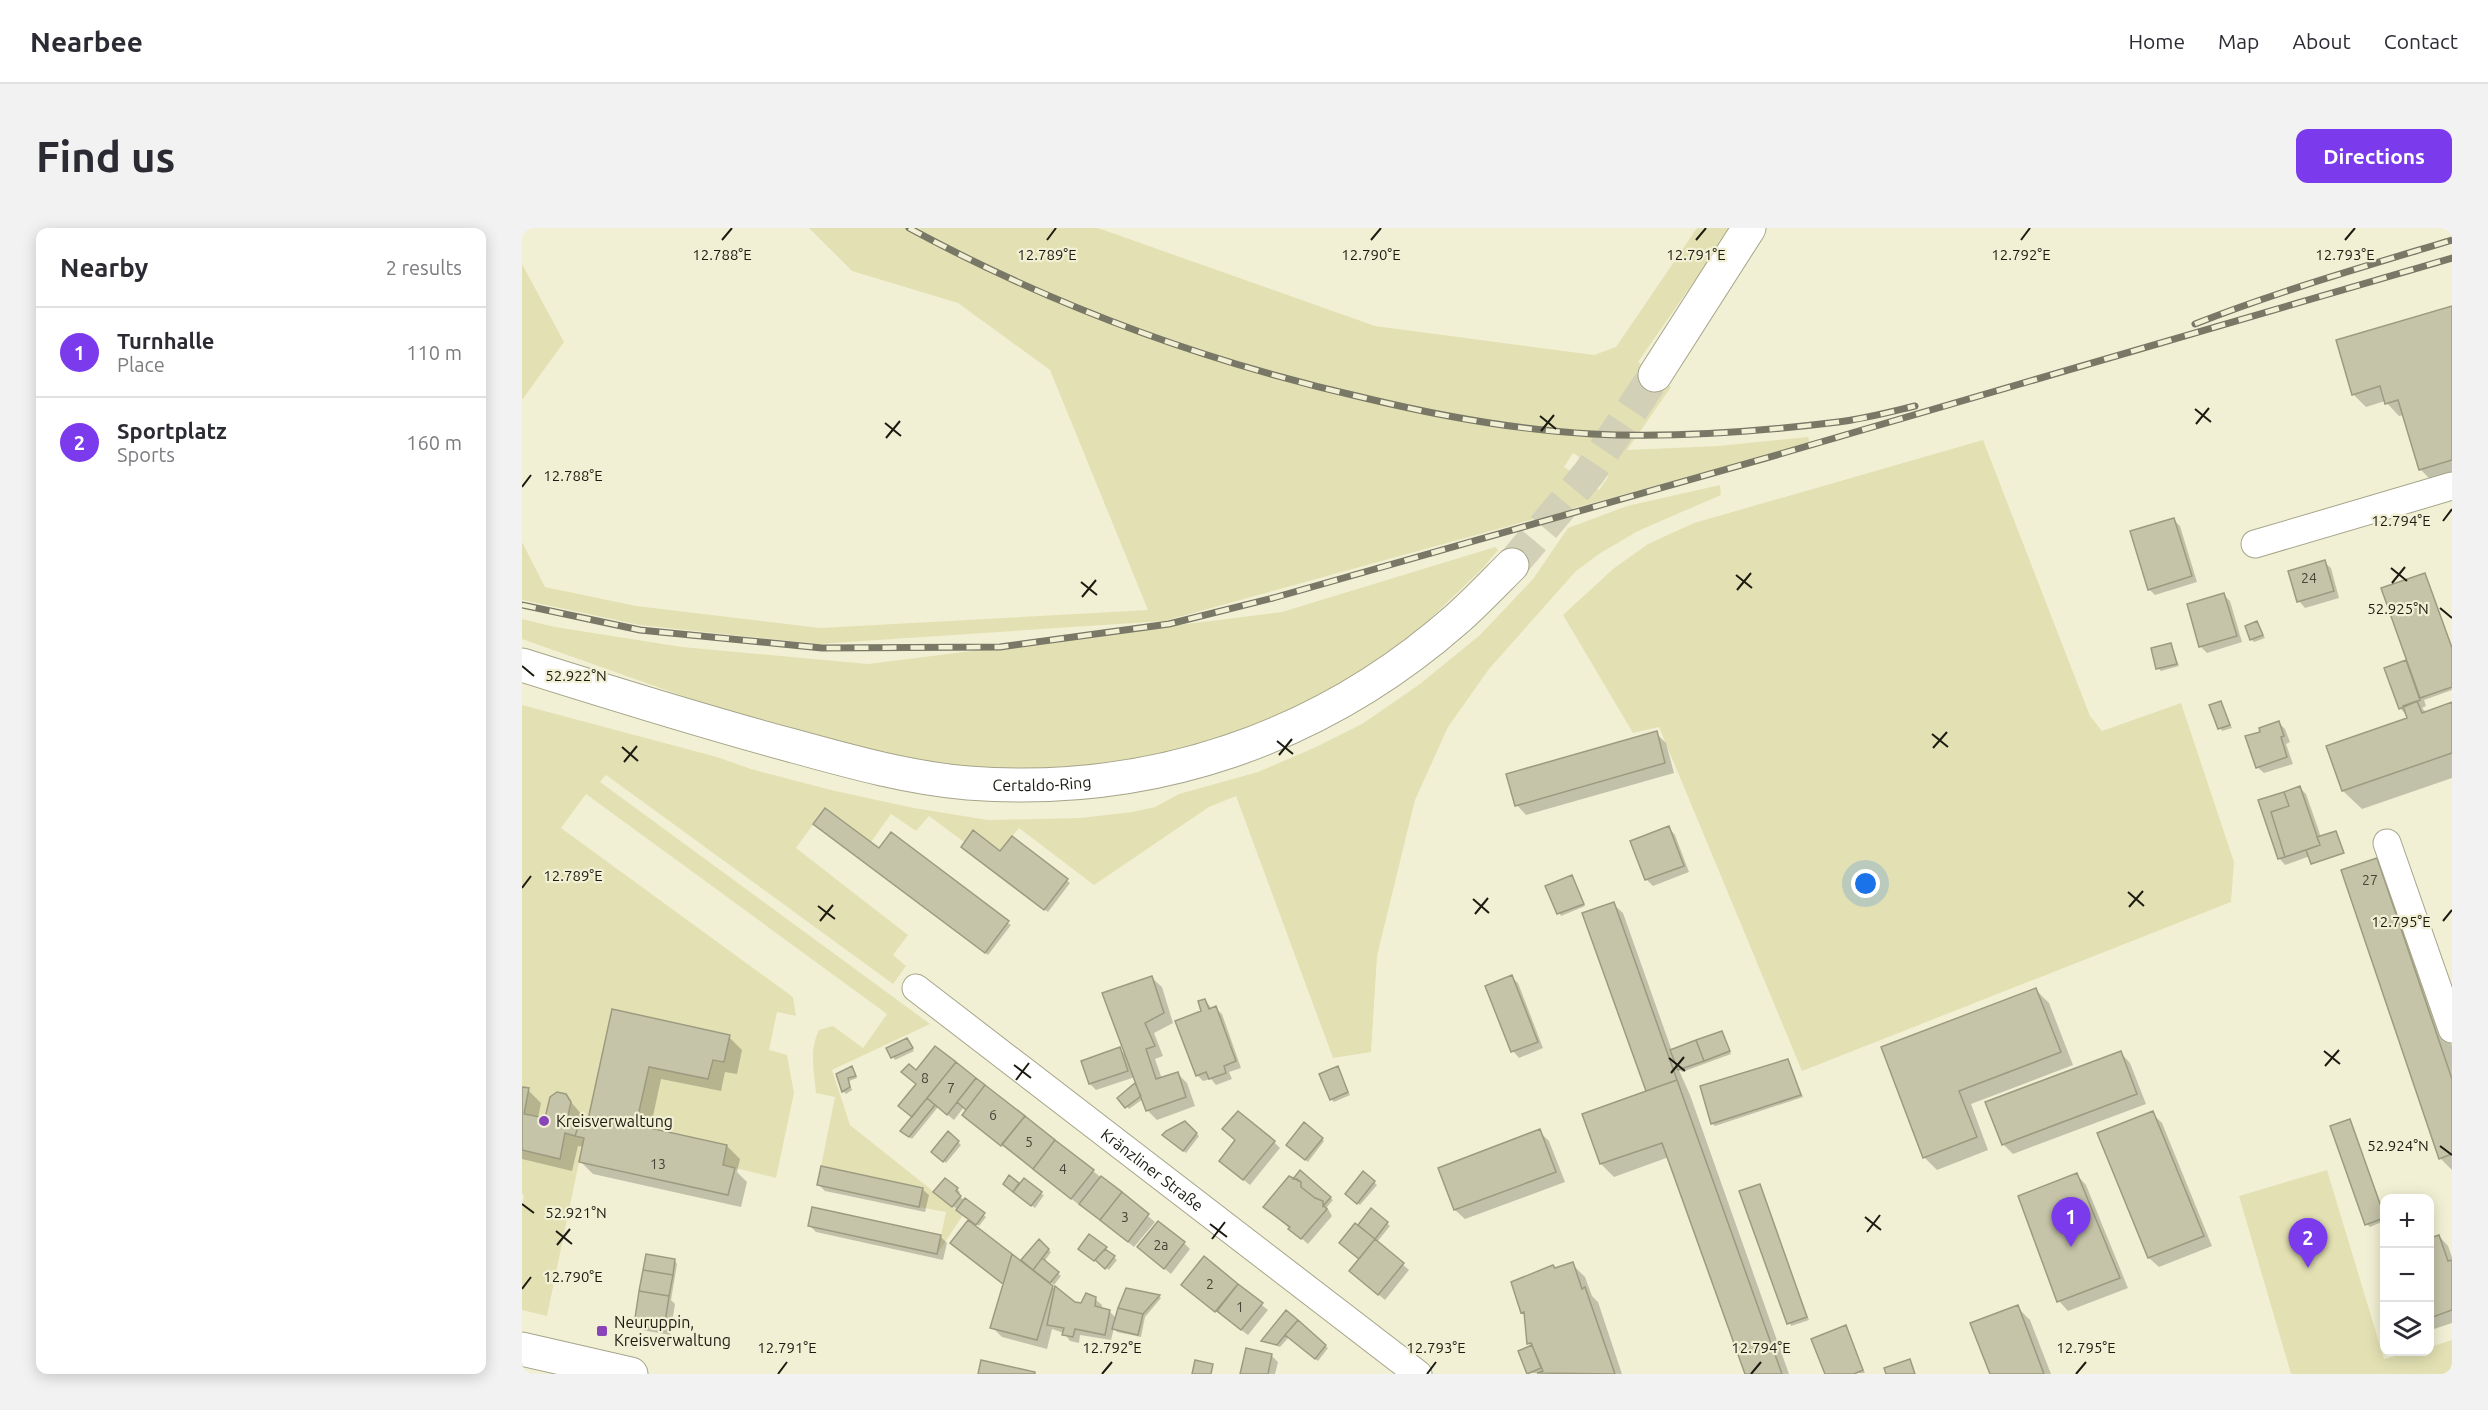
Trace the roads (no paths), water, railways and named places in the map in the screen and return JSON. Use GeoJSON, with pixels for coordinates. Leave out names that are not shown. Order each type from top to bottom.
{"type":"FeatureCollection","features":[{"type":"Feature","properties":{"kind":"main road"},"geometry":{"type":"LineString","coordinates":[[1655,375],[1749,228]]}},
{"type":"Feature","properties":{"kind":"main road","name":"Certaldo-Ring"},"geometry":{"type":"LineString","coordinates":[[522,665],[747,734],[848,761],[913,775],[966,783],[1026,786],[1104,781],[1214,758],[1251,745],[1337,705],[1380,678],[1458,618],[1512,565]]}},
{"type":"Feature","properties":{"kind":"main road"},"geometry":{"type":"LineString","coordinates":[[522,1349],[631,1374]]}},
{"type":"Feature","properties":{"kind":"street"},"geometry":{"type":"LineString","coordinates":[[2254,544],[2452,486]]}},
{"type":"Feature","properties":{"kind":"street"},"geometry":{"type":"LineString","coordinates":[[2388,843],[2452,1029]]}},
{"type":"Feature","properties":{"kind":"street","name":"Kränzliner Straße"},"geometry":{"type":"LineString","coordinates":[[916,988],[1418,1374]]}},
{"type":"Feature","properties":{"kind":"tunnel"},"geometry":{"type":"LineString","coordinates":[[1512,565],[1589,473],[1655,375]]}},
{"type":"Feature","properties":{"kind":"railway"},"geometry":{"type":"LineString","coordinates":[[909,228],[1019,282],[1131,329],[1306,384],[1449,416],[1535,429],[1592,434],[1685,435],[1777,429],[1838,422],[1915,406]]}},
{"type":"Feature","properties":{"kind":"railway"},"geometry":{"type":"LineString","coordinates":[[2195,324],[2355,269],[2452,240]]}},
{"type":"Feature","properties":{"kind":"railway"},"geometry":{"type":"LineString","coordinates":[[522,605],[640,630],[822,648],[1000,647],[1169,624],[1273,598],[1780,454],[2452,258]]}},
{"type":"Feature","properties":{"kind":"place","name":"Kreisverwaltung"},"geometry":{"type":"Point","coordinates":[544,1121]}},
{"type":"Feature","properties":{"kind":"place","name":"Turnhalle"},"geometry":{"type":"Point","coordinates":[2071,1247]}},
{"type":"Feature","properties":{"kind":"place","name":"Sportplatz"},"geometry":{"type":"Point","coordinates":[2308,1268]}},
{"type":"Feature","properties":{"kind":"place","name":"Neuruppin, Kreisverwaltung"},"geometry":{"type":"Point","coordinates":[602,1331]}}]}
